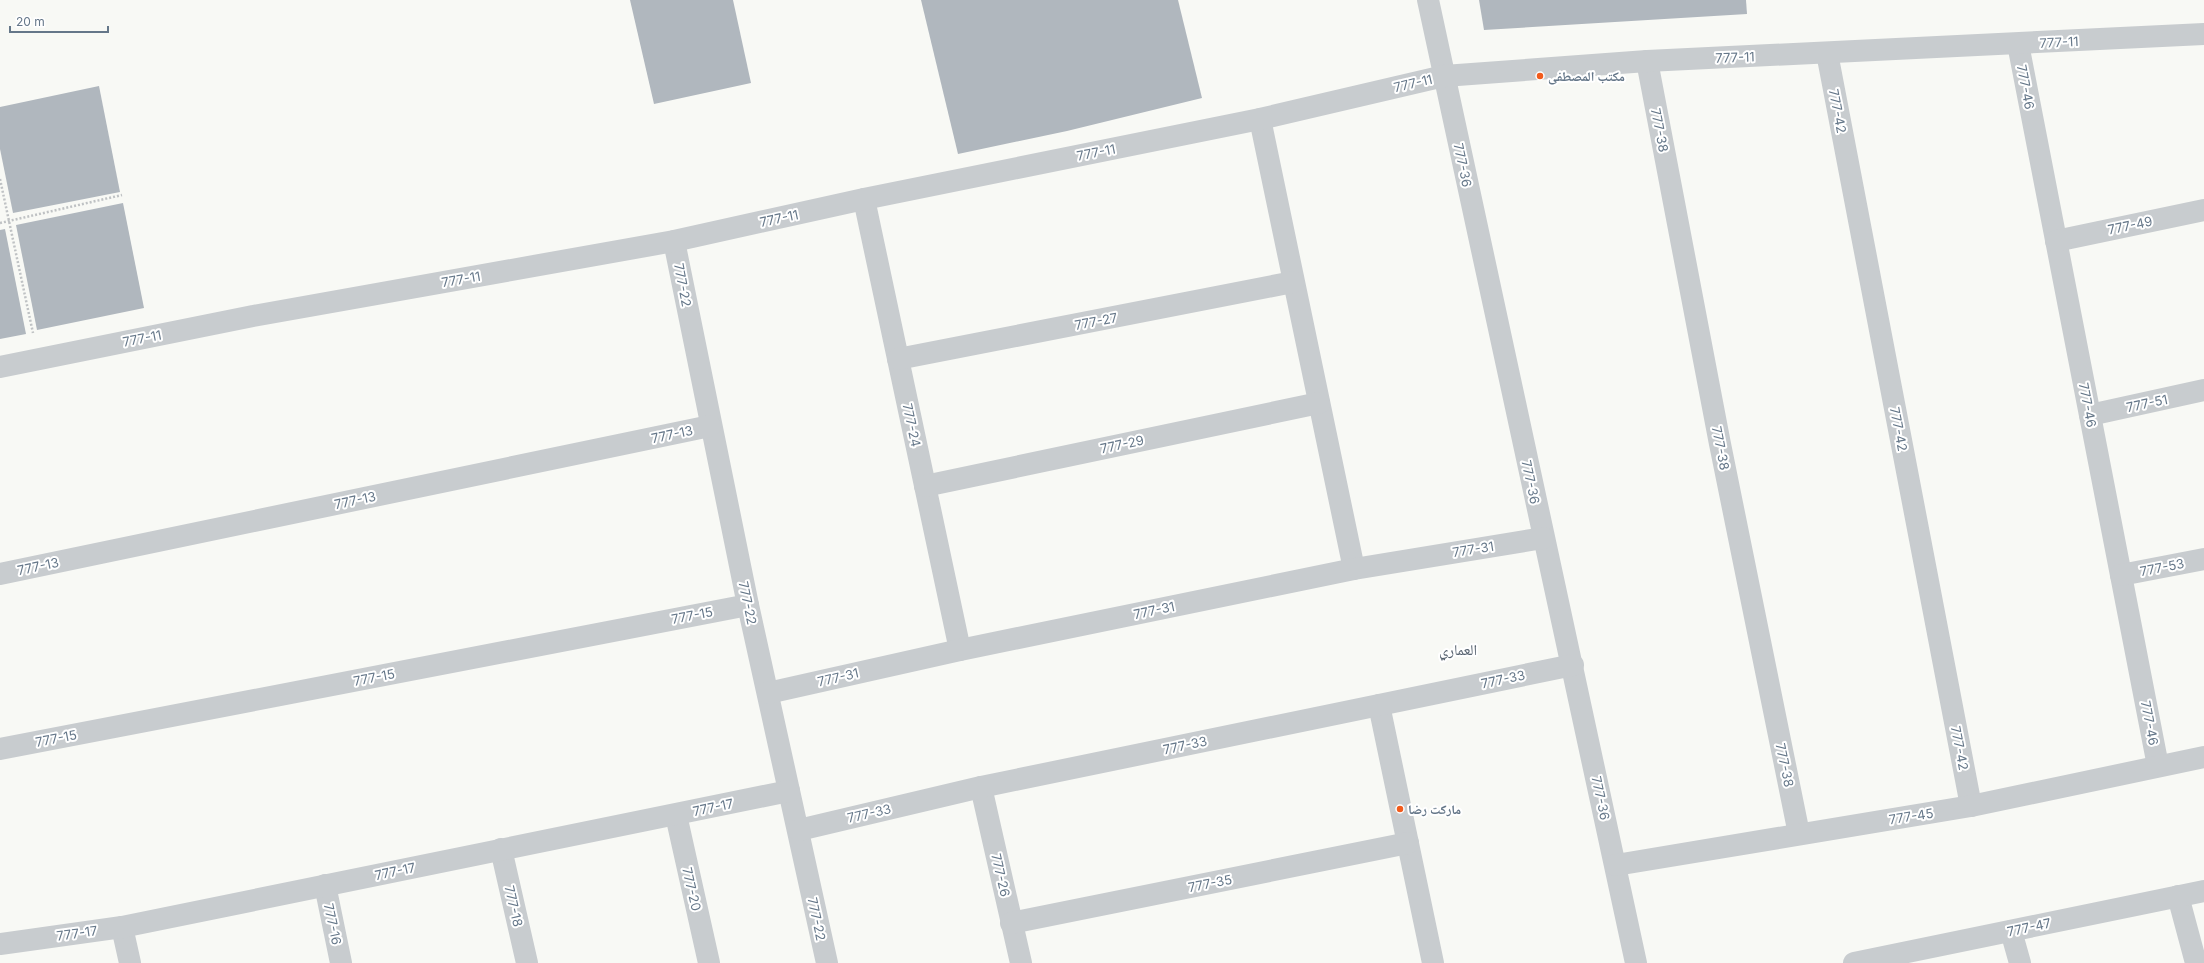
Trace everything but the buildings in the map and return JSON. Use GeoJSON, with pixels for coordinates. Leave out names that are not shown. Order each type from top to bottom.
{"type":"FeatureCollection","features":[{"type":"Feature","properties":{"kind":"street","name":"777-36"},"geometry":{"type":"LineString","coordinates":[[1428,0],[1543,538],[1573,665],[1636,963]]}},
{"type":"Feature","properties":{"kind":"street","name":"777-11"},"geometry":{"type":"LineString","coordinates":[[0,367],[253,316],[674,241],[864,199],[1260,119],[1444,76],[1647,61],[2204,34]]}},
{"type":"Feature","properties":{"kind":"street","name":"777-46"},"geometry":{"type":"LineString","coordinates":[[2018,44],[2158,766]]}},
{"type":"Feature","properties":{"kind":"street","name":"777-42"},"geometry":{"type":"LineString","coordinates":[[1827,53],[1972,806]]}},
{"type":"Feature","properties":{"kind":"street","name":"777-38"},"geometry":{"type":"LineString","coordinates":[[1647,61],[1720,444],[1799,834]]}},
{"type":"Feature","properties":{"kind":"street"},"geometry":{"type":"LineString","coordinates":[[1260,119],[1354,569]]}},
{"type":"Feature","properties":{"kind":"street","name":"777-24"},"geometry":{"type":"LineString","coordinates":[[864,199],[960,650]]}},
{"type":"Feature","properties":{"kind":"street","name":"777-49"},"geometry":{"type":"LineString","coordinates":[[2056,241],[2204,210]]}},
{"type":"Feature","properties":{"kind":"street","name":"777-22"},"geometry":{"type":"LineString","coordinates":[[674,241],[710,426],[827,963]]}},
{"type":"Feature","properties":{"kind":"street","name":"777-27"},"geometry":{"type":"LineString","coordinates":[[898,359],[1293,282]]}},
{"type":"Feature","properties":{"kind":"street","name":"777-51"},"geometry":{"type":"LineString","coordinates":[[2090,415],[2204,390]]}},
{"type":"Feature","properties":{"kind":"street","name":"777-29"},"geometry":{"type":"LineString","coordinates":[[925,486],[1319,403]]}},
{"type":"Feature","properties":{"kind":"street","name":"777-13"},"geometry":{"type":"LineString","coordinates":[[0,574],[710,426]]}},
{"type":"Feature","properties":{"kind":"street","name":"777-31"},"geometry":{"type":"LineString","coordinates":[[768,693],[960,650],[1354,569],[1543,538]]}},
{"type":"Feature","properties":{"kind":"street","name":"777-53"},"geometry":{"type":"LineString","coordinates":[[2121,576],[2204,560]]}},
{"type":"Feature","properties":{"kind":"street","name":"777-15"},"geometry":{"type":"LineString","coordinates":[[0,749],[748,605]]}},
{"type":"Feature","properties":{"kind":"street","name":"777-33"},"geometry":{"type":"LineString","coordinates":[[799,830],[981,787],[1573,665]]}},
{"type":"Feature","properties":{"kind":"street"},"geometry":{"type":"LineString","coordinates":[[1379,705],[1433,963]]}},
{"type":"Feature","properties":{"kind":"street","name":"777-45"},"geometry":{"type":"LineString","coordinates":[[1616,865],[1972,806],[2204,757]]}},
{"type":"Feature","properties":{"kind":"street","name":"777-26"},"geometry":{"type":"LineString","coordinates":[[981,787],[1020,963]]}},
{"type":"Feature","properties":{"kind":"street","name":"777-17"},"geometry":{"type":"LineString","coordinates":[[0,944],[122,927],[789,791]]}},
{"type":"Feature","properties":{"kind":"street","name":"777-20"},"geometry":{"type":"LineString","coordinates":[[676,815],[709,963]]}},
{"type":"Feature","properties":{"kind":"street","name":"777-35"},"geometry":{"type":"LineString","coordinates":[[1012,923],[1408,843]]}},
{"type":"Feature","properties":{"kind":"street","name":"777-18"},"geometry":{"type":"LineString","coordinates":[[501,849],[527,963]]}},
{"type":"Feature","properties":{"kind":"street","name":"777-16"},"geometry":{"type":"LineString","coordinates":[[325,885],[341,963]]}},
{"type":"Feature","properties":{"kind":"street","name":"777-47"},"geometry":{"type":"LineString","coordinates":[[1854,963],[2204,891]]}},
{"type":"Feature","properties":{"kind":"street"},"geometry":{"type":"LineString","coordinates":[[2178,896],[2196,963]]}},
{"type":"Feature","properties":{"kind":"street"},"geometry":{"type":"LineString","coordinates":[[122,927],[130,963]]}},
{"type":"Feature","properties":{"kind":"street"},"geometry":{"type":"LineString","coordinates":[[2011,931],[2020,963]]}},
{"type":"Feature","properties":{"kind":"path"},"geometry":{"type":"LineString","coordinates":[[0,179],[33,333]]}},
{"type":"Feature","properties":{"kind":"path"},"geometry":{"type":"LineString","coordinates":[[0,223],[122,195]]}},
{"type":"Feature","properties":{"kind":"place","name":"مكتب المصطفى"},"geometry":{"type":"Point","coordinates":[1540,76]}},
{"type":"Feature","properties":{"kind":"place","name":"ماركت رضا"},"geometry":{"type":"Point","coordinates":[1400,809]}},
{"type":"Feature","properties":{"kind":"district","name":"العماري"},"geometry":{"type":"Point","coordinates":[1458,649]}}]}
